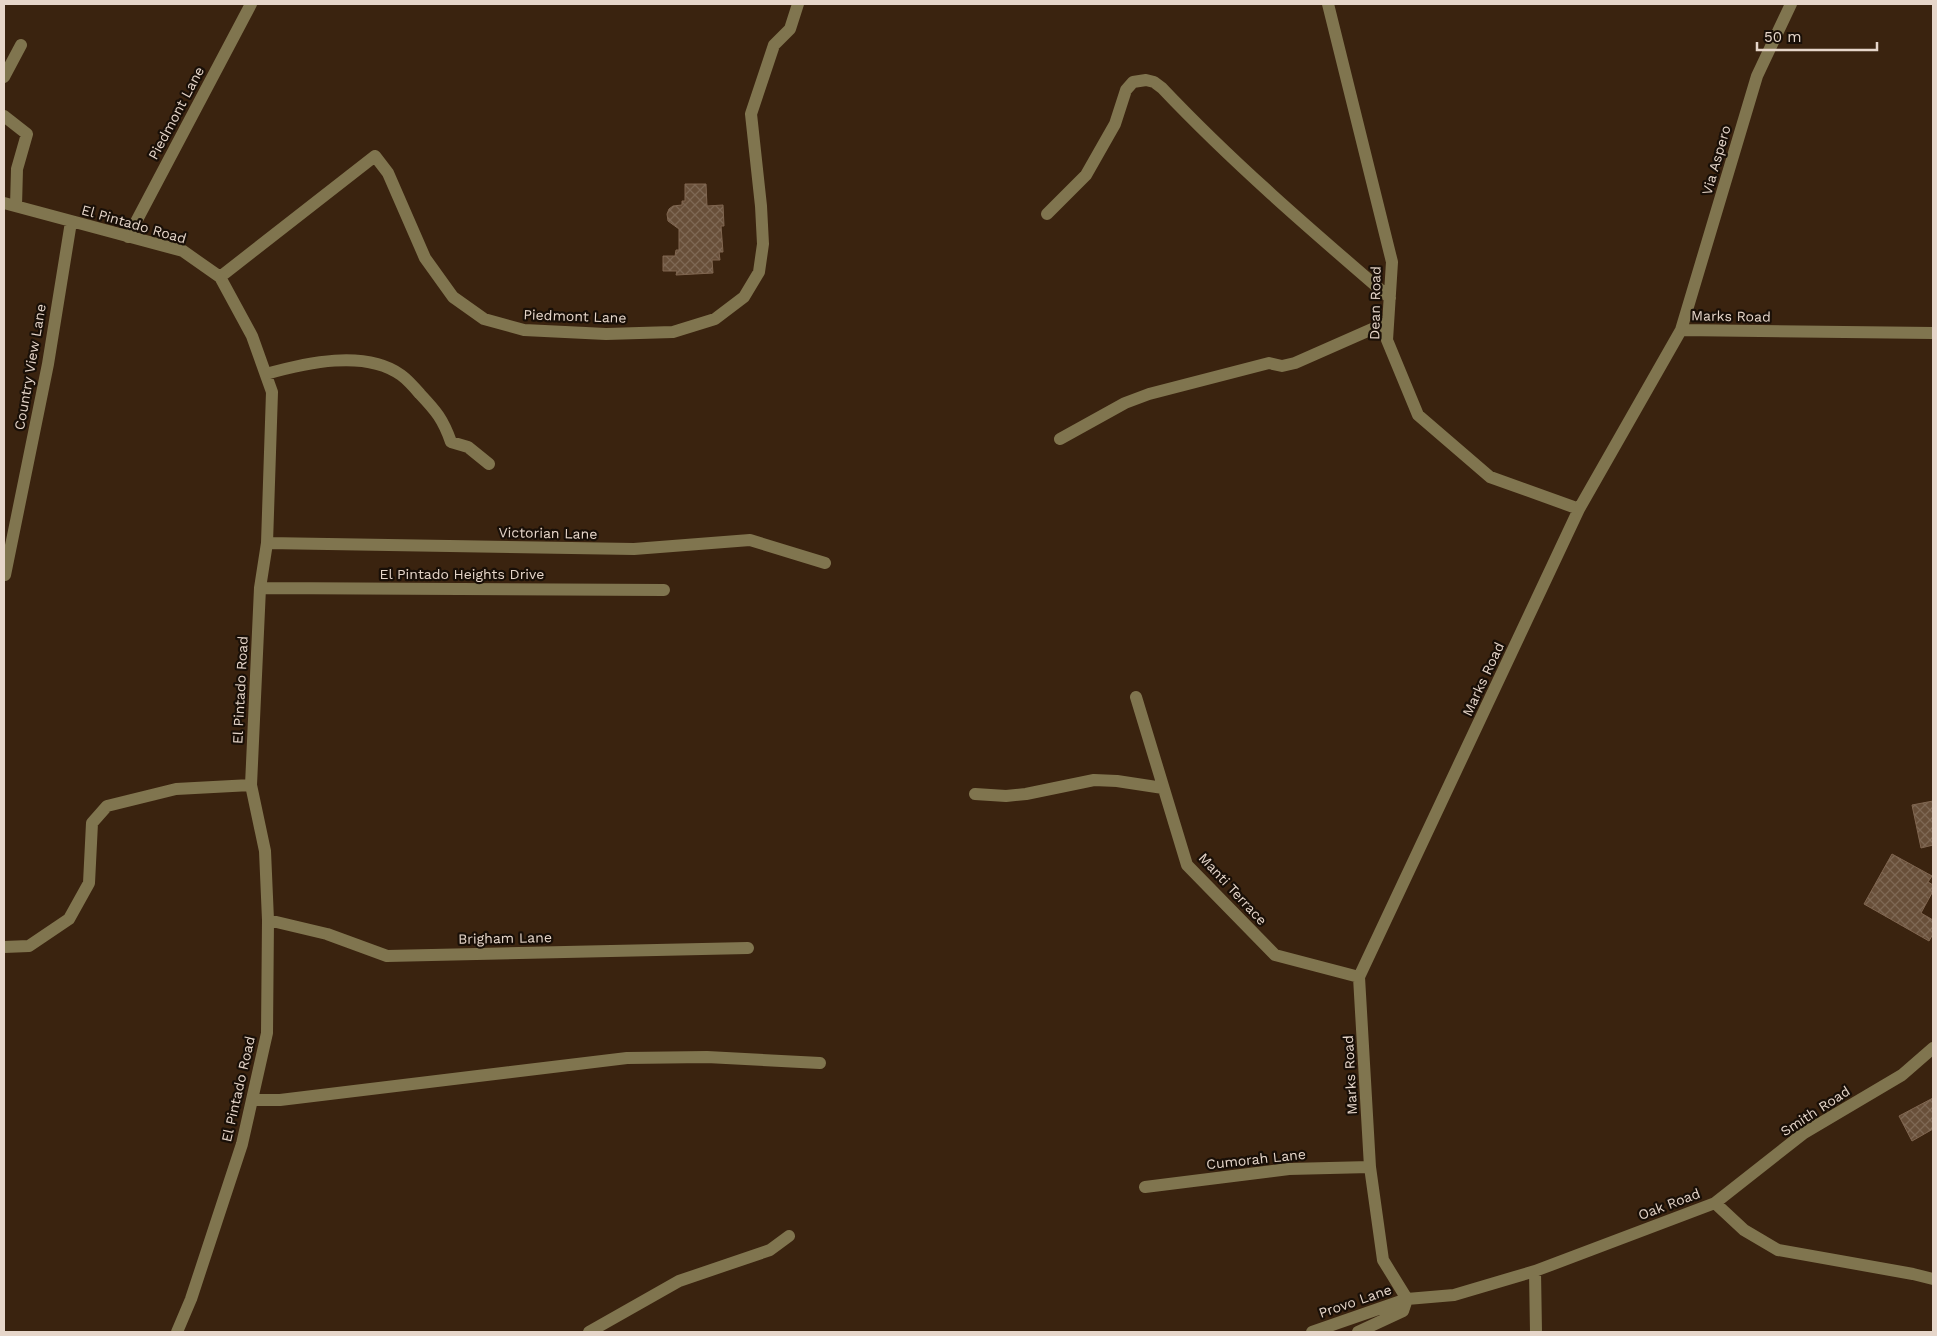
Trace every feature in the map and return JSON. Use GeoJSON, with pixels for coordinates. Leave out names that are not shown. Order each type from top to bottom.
{"type":"FeatureCollection","features":[{"type":"Feature","properties":{"kind":"street","name":"Piedmont Lane"},"geometry":{"type":"LineString","coordinates":[[128,237],[251,4]]}},
{"type":"Feature","properties":{"kind":"street","name":"Piedmont Lane"},"geometry":{"type":"LineString","coordinates":[[220,277],[375,156],[388,173],[425,258],[453,296],[484,320],[524,330],[606,334],[672,332],[715,320],[744,297],[758,272],[763,244],[751,114],[774,45],[790,29],[798,4]]}},
{"type":"Feature","properties":{"kind":"street","name":"Dean Road"},"geometry":{"type":"LineString","coordinates":[[1328,4],[1392,262],[1387,340],[1418,415],[1490,477],[1579,510]]}},
{"type":"Feature","properties":{"kind":"street","name":"Via Aspero"},"geometry":{"type":"LineString","coordinates":[[1682,330],[1757,76],[1792,4]]}},
{"type":"Feature","properties":{"kind":"street"},"geometry":{"type":"LineString","coordinates":[[4,77],[21,45]]}},
{"type":"Feature","properties":{"kind":"street"},"geometry":{"type":"LineString","coordinates":[[1048,214],[1086,175],[1115,124],[1126,90],[1134,82],[1146,80],[1154,82],[1162,88],[1207,136],[1277,200],[1390,298]]}},
{"type":"Feature","properties":{"kind":"street"},"geometry":{"type":"LineString","coordinates":[[4,116],[28,134],[17,169],[16,206]]}},
{"type":"Feature","properties":{"kind":"street","name":"El Pintado Road"},"geometry":{"type":"LineString","coordinates":[[4,202],[183,251],[220,277],[252,336],[272,392],[267,543],[260,588],[251,784],[266,851],[268,920],[266,1033],[242,1144],[191,1299],[177,1332]]}},
{"type":"Feature","properties":{"kind":"street","name":"Country View Lane"},"geometry":{"type":"LineString","coordinates":[[5,575],[48,364],[72,222]]}},
{"type":"Feature","properties":{"kind":"street"},"geometry":{"type":"LineString","coordinates":[[1060,439],[1125,403],[1149,394],[1269,363],[1282,366],[1295,363],[1388,322]]}},
{"type":"Feature","properties":{"kind":"street","name":"Marks Road"},"geometry":{"type":"LineString","coordinates":[[1407,1299],[1384,1260],[1370,1167],[1359,977],[1579,510],[1682,330],[1933,333]]}},
{"type":"Feature","properties":{"kind":"street"},"geometry":{"type":"LineString","coordinates":[[266,374],[297,365],[329,361],[381,365],[401,375],[430,405],[444,423],[451,442],[468,447],[490,464]]}},
{"type":"Feature","properties":{"kind":"street","name":"Victorian Lane"},"geometry":{"type":"LineString","coordinates":[[267,543],[634,549],[750,540],[825,563]]}},
{"type":"Feature","properties":{"kind":"street","name":"El Pintado Heights Drive"},"geometry":{"type":"LineString","coordinates":[[260,588],[664,590]]}},
{"type":"Feature","properties":{"kind":"street","name":"Manti Terrace"},"geometry":{"type":"LineString","coordinates":[[1136,697],[1186,865],[1275,955],[1359,977]]}},
{"type":"Feature","properties":{"kind":"street"},"geometry":{"type":"LineString","coordinates":[[975,794],[1006,796],[1026,794],[1094,780],[1117,781],[1163,788]]}},
{"type":"Feature","properties":{"kind":"street"},"geometry":{"type":"LineString","coordinates":[[4,947],[29,946],[69,919],[89,883],[92,823],[107,806],[176,789],[251,784]]}},
{"type":"Feature","properties":{"kind":"street","name":"Brigham Lane"},"geometry":{"type":"LineString","coordinates":[[268,920],[327,934],[387,956],[748,948]]}},
{"type":"Feature","properties":{"kind":"street","name":"Smith Road"},"geometry":{"type":"LineString","coordinates":[[1715,1203],[1804,1133],[1902,1075],[1933,1048]]}},
{"type":"Feature","properties":{"kind":"street"},"geometry":{"type":"LineString","coordinates":[[252,1100],[280,1100],[627,1058],[707,1057],[820,1063]]}},
{"type":"Feature","properties":{"kind":"street","name":"Cumorah Lane"},"geometry":{"type":"LineString","coordinates":[[1145,1187],[1289,1169],[1370,1167]]}},
{"type":"Feature","properties":{"kind":"street","name":"Oak Road"},"geometry":{"type":"LineString","coordinates":[[1407,1299],[1454,1295],[1536,1271],[1715,1203],[1744,1230],[1778,1250],[1933,1279]]}},
{"type":"Feature","properties":{"kind":"street"},"geometry":{"type":"LineString","coordinates":[[589,1332],[679,1281],[770,1250],[788,1236]]}},
{"type":"Feature","properties":{"kind":"street"},"geometry":{"type":"LineString","coordinates":[[1536,1271],[1536,1332]]}},
{"type":"Feature","properties":{"kind":"street"},"geometry":{"type":"LineString","coordinates":[[1358,1332],[1403,1311],[1407,1299]]}},
{"type":"Feature","properties":{"kind":"street","name":"Provo Lane"},"geometry":{"type":"LineString","coordinates":[[1312,1332],[1407,1299]]}},
{"type":"Feature","properties":{"kind":"building"},"geometry":{"type":"Polygon","coordinates":[[[685,184],[706,184],[707,206],[723,205],[724,226],[721,226],[723,252],[719,252],[720,260],[712,260],[713,273],[676,275],[677,271],[663,271],[663,256],[675,256],[676,250],[679,250],[679,229],[668,221],[667,214],[673,206],[682,205],[682,201],[685,201],[685,184]]]}},
{"type":"Feature","properties":{"kind":"building"},"geometry":{"type":"Polygon","coordinates":[[[1933,801],[1933,845],[1921,848],[1912,805],[1933,801]]]}},
{"type":"Feature","properties":{"kind":"building"},"geometry":{"type":"Polygon","coordinates":[[[1892,854],[1932,876],[1928,882],[1933,885],[1933,891],[1921,913],[1933,920],[1933,934],[1929,941],[1864,904],[1892,854]]]}},
{"type":"Feature","properties":{"kind":"building"},"geometry":{"type":"Polygon","coordinates":[[[1933,1098],[1933,1129],[1912,1141],[1899,1116],[1933,1098]]]}}]}
